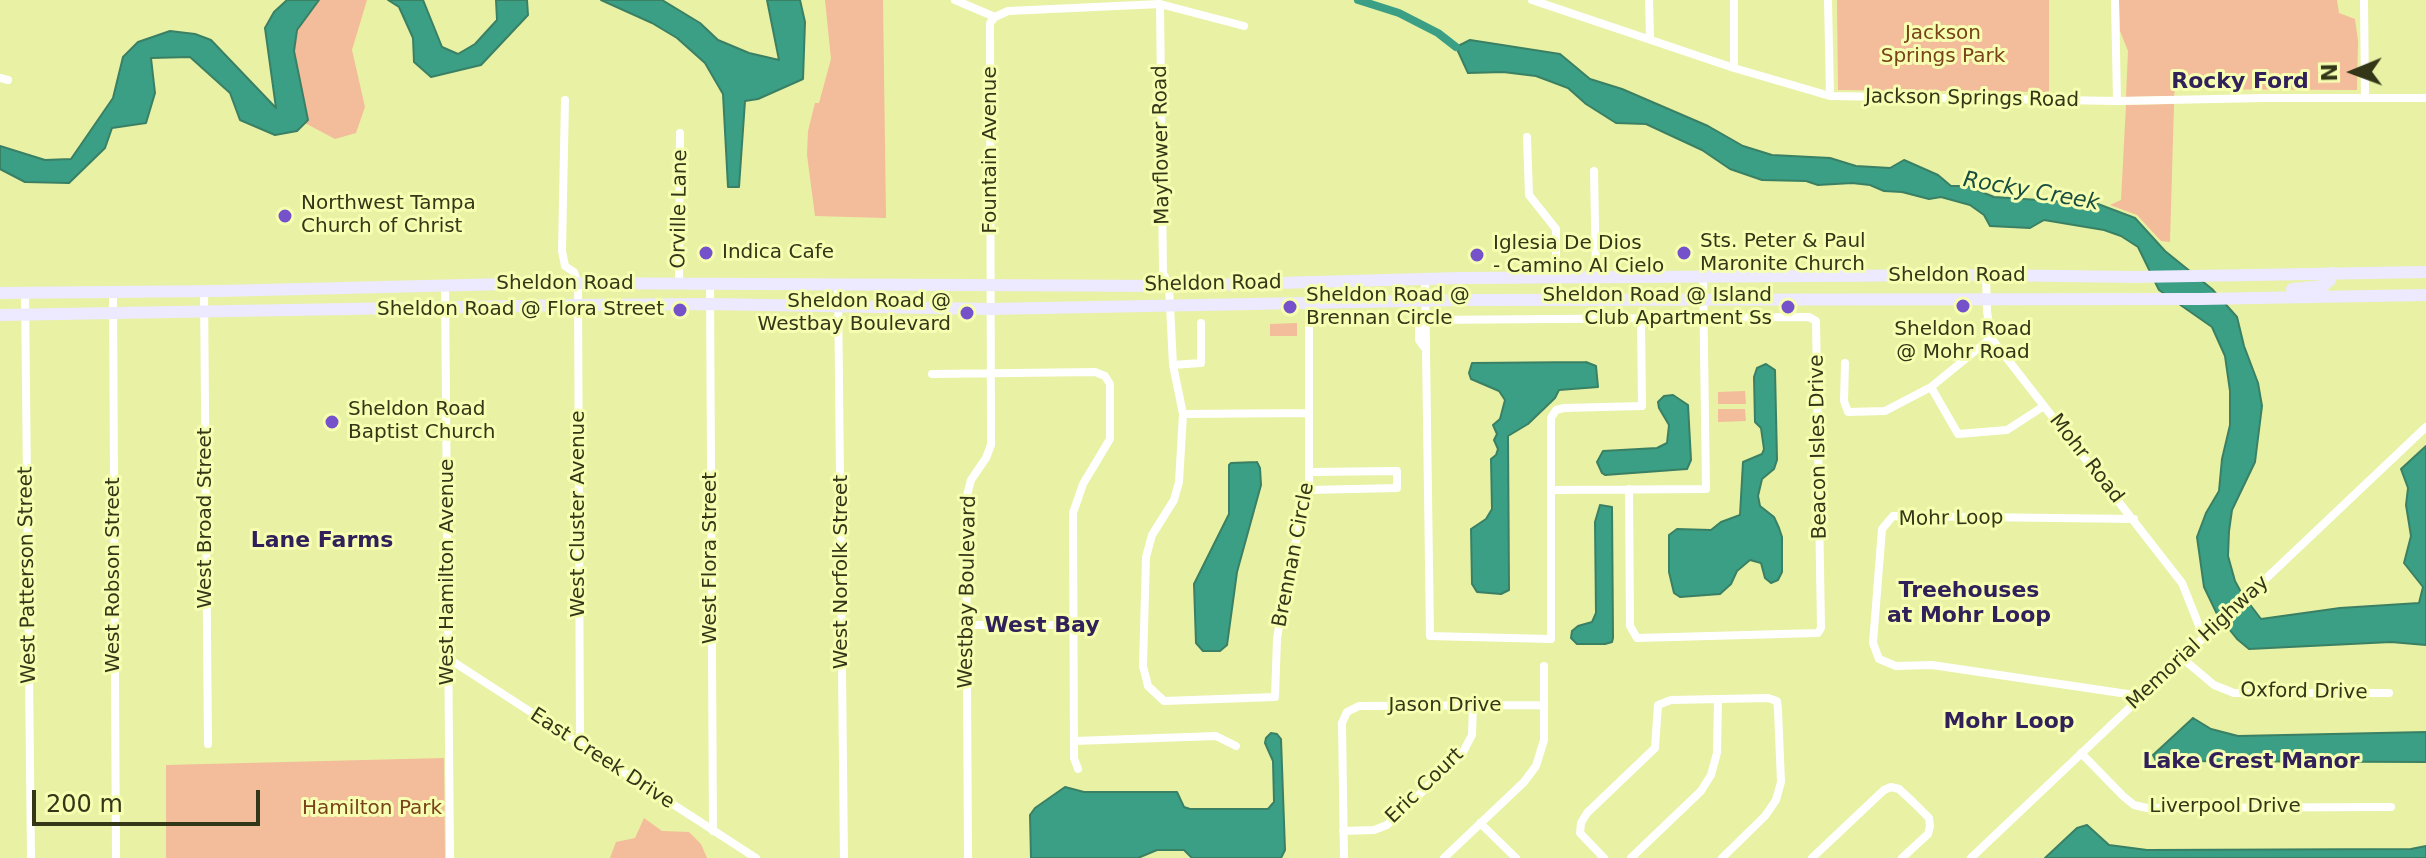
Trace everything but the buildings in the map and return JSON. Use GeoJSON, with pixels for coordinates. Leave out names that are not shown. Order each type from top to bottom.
{"type":"FeatureCollection","features":[{"type":"Feature","properties":{"kind":"main road","name":"Sheldon Road"},"geometry":{"type":"LineString","coordinates":[[0,293],[204,292],[445,285],[1169,286],[1425,278],[2135,277],[2426,272]]}},
{"type":"Feature","properties":{"kind":"main road"},"geometry":{"type":"LineString","coordinates":[[2248,298],[2272,290],[2323,286],[2332,273]]}},
{"type":"Feature","properties":{"kind":"main road"},"geometry":{"type":"LineString","coordinates":[[337,288],[338,309]]}},
{"type":"Feature","properties":{"kind":"main road","name":"Sheldon Road"},"geometry":{"type":"LineString","coordinates":[[0,315],[578,305],[990,309],[1425,301],[2426,295]]}},
{"type":"Feature","properties":{"kind":"street"},"geometry":{"type":"LineString","coordinates":[[955,0],[995,17],[1008,11],[1160,4],[1244,26]]}},
{"type":"Feature","properties":{"kind":"street","name":"Jackson Springs Road"},"geometry":{"type":"LineString","coordinates":[[1532,0],[1650,37],[1734,68],[1830,96],[2117,101],[2426,98]]}},
{"type":"Feature","properties":{"kind":"street"},"geometry":{"type":"LineString","coordinates":[[1649,0],[1650,37]]}},
{"type":"Feature","properties":{"kind":"street"},"geometry":{"type":"LineString","coordinates":[[1734,0],[1734,68]]}},
{"type":"Feature","properties":{"kind":"street"},"geometry":{"type":"LineString","coordinates":[[1828,0],[1830,96]]}},
{"type":"Feature","properties":{"kind":"street"},"geometry":{"type":"LineString","coordinates":[[2115,0],[2117,101]]}},
{"type":"Feature","properties":{"kind":"street"},"geometry":{"type":"LineString","coordinates":[[2364,0],[2365,98]]}},
{"type":"Feature","properties":{"kind":"street","name":"Mayflower Road"},"geometry":{"type":"LineString","coordinates":[[1160,4],[1163,273],[1169,286]]}},
{"type":"Feature","properties":{"kind":"street","name":"Fountain Avenue"},"geometry":{"type":"LineString","coordinates":[[992,284],[990,23],[995,17]]}},
{"type":"Feature","properties":{"kind":"street"},"geometry":{"type":"LineString","coordinates":[[565,100],[562,251],[565,266],[574,272],[578,284]]}},
{"type":"Feature","properties":{"kind":"street","name":"Orville Lane"},"geometry":{"type":"LineString","coordinates":[[679,284],[680,133]]}},
{"type":"Feature","properties":{"kind":"street"},"geometry":{"type":"LineString","coordinates":[[1527,137],[1529,195],[1556,229],[1556,277]]}},
{"type":"Feature","properties":{"kind":"street"},"geometry":{"type":"LineString","coordinates":[[1594,171],[1596,277]]}},
{"type":"Feature","properties":{"kind":"street"},"geometry":{"type":"LineString","coordinates":[[1845,363],[1844,401],[1848,412],[1885,411],[1931,387],[1991,338],[1986,275]]}},
{"type":"Feature","properties":{"kind":"street"},"geometry":{"type":"LineString","coordinates":[[1425,278],[1425,320],[1419,325],[1419,340],[1424,347],[1430,636],[1551,639],[1551,418],[1556,410],[1564,408],[1642,406],[1641,319]]}},
{"type":"Feature","properties":{"kind":"street"},"geometry":{"type":"LineString","coordinates":[[1553,490],[1706,489],[1703,278]]}},
{"type":"Feature","properties":{"kind":"street","name":"West Cluster Avenue"},"geometry":{"type":"LineString","coordinates":[[578,284],[580,745]]}},
{"type":"Feature","properties":{"kind":"street","name":"West Flora Street"},"geometry":{"type":"LineString","coordinates":[[710,284],[713,831]]}},
{"type":"Feature","properties":{"kind":"street","name":"Westbay Boulevard"},"geometry":{"type":"LineString","coordinates":[[968,858],[966,499],[971,480],[991,445],[992,284]]}},
{"type":"Feature","properties":{"kind":"street","name":"West Hamilton Avenue"},"geometry":{"type":"LineString","coordinates":[[445,285],[450,858]]}},
{"type":"Feature","properties":{"kind":"street","name":"West Norfolk Street"},"geometry":{"type":"LineString","coordinates":[[838,286],[844,858]]}},
{"type":"Feature","properties":{"kind":"street","name":"Brennan Circle"},"geometry":{"type":"LineString","coordinates":[[1169,286],[1173,365],[1183,414],[1179,482],[1174,500],[1152,535],[1146,557],[1143,666],[1148,686],[1164,701],[1275,697],[1277,639],[1286,580],[1309,490],[1309,304]]}},
{"type":"Feature","properties":{"kind":"street","name":"West Broad Street"},"geometry":{"type":"LineString","coordinates":[[204,292],[208,744]]}},
{"type":"Feature","properties":{"kind":"street","name":"West Patterson Street"},"geometry":{"type":"LineString","coordinates":[[25,293],[31,858]]}},
{"type":"Feature","properties":{"kind":"street","name":"West Robson Street"},"geometry":{"type":"LineString","coordinates":[[113,293],[116,858]]}},
{"type":"Feature","properties":{"kind":"street","name":"Beacon Isles Drive"},"geometry":{"type":"LineString","coordinates":[[1425,320],[1809,317],[1816,321],[1821,628],[1818,633],[1637,638],[1630,626],[1629,489]]}},
{"type":"Feature","properties":{"kind":"street"},"geometry":{"type":"LineString","coordinates":[[1173,365],[1201,363],[1201,323]]}},
{"type":"Feature","properties":{"kind":"street","name":"Mohr Road"},"geometry":{"type":"LineString","coordinates":[[1991,338],[2182,583],[2204,638]]}},
{"type":"Feature","properties":{"kind":"street"},"geometry":{"type":"LineString","coordinates":[[932,374],[1095,372],[1105,376],[1110,384],[1110,439],[1083,484],[1073,513],[1074,741],[1078,769]]}},
{"type":"Feature","properties":{"kind":"street"},"geometry":{"type":"LineString","coordinates":[[1931,387],[1958,434],[2007,430],[2044,406]]}},
{"type":"Feature","properties":{"kind":"street"},"geometry":{"type":"LineString","coordinates":[[1183,414],[1309,413]]}},
{"type":"Feature","properties":{"kind":"street","name":"Memorial Highway"},"geometry":{"type":"LineString","coordinates":[[1971,858],[2426,427]]}},
{"type":"Feature","properties":{"kind":"street"},"geometry":{"type":"LineString","coordinates":[[1309,490],[1397,488],[1397,471],[1310,472]]}},
{"type":"Feature","properties":{"kind":"street","name":"Mohr Loop"},"geometry":{"type":"LineString","coordinates":[[2134,519],[1893,516],[1882,529],[1873,643],[1879,659],[1896,666],[1932,665],[2141,696]]}},
{"type":"Feature","properties":{"kind":"street"},"geometry":{"type":"LineString","coordinates":[[966,625],[1072,625]]}},
{"type":"Feature","properties":{"kind":"street","name":"Oxford Drive"},"geometry":{"type":"LineString","coordinates":[[2182,658],[2214,685],[2234,693],[2389,693]]}},
{"type":"Feature","properties":{"kind":"street","name":"East Creek Drive"},"geometry":{"type":"LineString","coordinates":[[449,659],[756,858]]}},
{"type":"Feature","properties":{"kind":"street"},"geometry":{"type":"LineString","coordinates":[[1444,858],[1524,782],[1536,766],[1544,740],[1544,666]]}},
{"type":"Feature","properties":{"kind":"street"},"geometry":{"type":"LineString","coordinates":[[1604,858],[1580,833],[1581,823],[1587,813],[1655,748],[1658,705],[1671,700],[1768,698],[1777,701],[1781,782],[1776,800],[1765,816],[1722,858]]}},
{"type":"Feature","properties":{"kind":"street"},"geometry":{"type":"LineString","coordinates":[[1631,858],[1701,791],[1711,775],[1717,753],[1718,700]]}},
{"type":"Feature","properties":{"kind":"street","name":"Jason Drive"},"geometry":{"type":"LineString","coordinates":[[1343,831],[1342,723],[1347,712],[1359,706],[1544,705]]}},
{"type":"Feature","properties":{"kind":"street","name":"Eric Court"},"geometry":{"type":"LineString","coordinates":[[1343,831],[1374,830],[1387,825],[1462,754],[1472,735],[1473,706]]}},
{"type":"Feature","properties":{"kind":"street"},"geometry":{"type":"LineString","coordinates":[[1074,741],[1216,736],[1236,746]]}},
{"type":"Feature","properties":{"kind":"street","name":"Liverpool Drive"},"geometry":{"type":"LineString","coordinates":[[2081,753],[2123,796],[2134,805],[2147,808],[2391,807]]}},
{"type":"Feature","properties":{"kind":"street"},"geometry":{"type":"LineString","coordinates":[[1812,858],[1884,790],[1899,789],[1929,818],[1930,826],[1928,834],[1902,858]]}},
{"type":"Feature","properties":{"kind":"street"},"geometry":{"type":"LineString","coordinates":[[1480,823],[1516,858]]}},
{"type":"Feature","properties":{"kind":"street"},"geometry":{"type":"LineString","coordinates":[[1343,831],[1344,858]]}},
{"type":"Feature","properties":{"kind":"green space"},"geometry":{"type":"Polygon","coordinates":[[[319,0],[367,0],[352,50],[365,107],[356,133],[335,139],[305,123],[308,120],[294,51],[297,29],[319,0]]]}},
{"type":"Feature","properties":{"kind":"green space"},"geometry":{"type":"Polygon","coordinates":[[[825,0],[883,0],[886,218],[815,216],[807,155],[808,131],[831,59],[825,0]]]}},
{"type":"Feature","properties":{"kind":"green space","name":"Jackson Springs Park"},"geometry":{"type":"Polygon","coordinates":[[[1837,0],[2049,0],[2049,92],[1838,90],[1837,0]]]}},
{"type":"Feature","properties":{"kind":"green space"},"geometry":{"type":"Polygon","coordinates":[[[2119,0],[2337,0],[2339,13],[2355,19],[2357,90],[2175,89],[2174,96],[2126,97],[2128,51],[2120,31],[2119,0]]]}},
{"type":"Feature","properties":{"kind":"green space"},"geometry":{"type":"Polygon","coordinates":[[[2174,104],[2170,242],[2161,241],[2137,215],[2110,205],[2121,200],[2126,105],[2174,104]]]}},
{"type":"Feature","properties":{"kind":"green space"},"geometry":{"type":"Polygon","coordinates":[[[1297,323],[1297,336],[1270,336],[1270,324],[1297,323]]]}},
{"type":"Feature","properties":{"kind":"green space"},"geometry":{"type":"Polygon","coordinates":[[[1745,391],[1746,404],[1718,404],[1718,392],[1745,391]]]}},
{"type":"Feature","properties":{"kind":"green space"},"geometry":{"type":"Polygon","coordinates":[[[1718,409],[1745,409],[1746,421],[1718,422],[1718,409]]]}},
{"type":"Feature","properties":{"kind":"green space","name":"Hamilton Park"},"geometry":{"type":"Polygon","coordinates":[[[444,758],[445,858],[166,858],[166,765],[444,758]]]}},
{"type":"Feature","properties":{"kind":"green space"},"geometry":{"type":"Polygon","coordinates":[[[644,818],[662,831],[689,832],[701,844],[707,858],[610,858],[616,842],[635,838],[644,818]]]}},
{"type":"Feature","properties":{"kind":"water"},"geometry":{"type":"Polygon","coordinates":[[[287,0],[319,0],[297,30],[294,51],[308,120],[297,131],[275,135],[240,120],[230,93],[190,57],[151,58],[155,93],[146,123],[112,128],[105,148],[69,183],[25,182],[0,169],[0,146],[45,160],[71,159],[113,98],[123,57],[138,42],[170,31],[195,34],[211,40],[276,108],[265,28],[274,12],[287,0]]]}},
{"type":"Feature","properties":{"kind":"water"},"geometry":{"type":"Polygon","coordinates":[[[388,0],[423,0],[442,47],[458,54],[475,44],[497,20],[496,0],[527,0],[528,15],[481,65],[431,77],[414,62],[413,38],[399,7],[388,0]]]}},
{"type":"Feature","properties":{"kind":"water"},"geometry":{"type":"Polygon","coordinates":[[[601,0],[662,0],[700,23],[718,40],[749,53],[779,60],[767,0],[800,0],[805,22],[803,79],[758,99],[745,101],[739,187],[728,187],[723,94],[705,63],[677,38],[601,0]]]}},
{"type":"Feature","properties":{"kind":"water"},"geometry":{"type":"Polygon","coordinates":[[[1470,40],[1560,54],[1590,79],[1622,89],[1708,126],[1743,146],[1772,155],[1830,158],[1856,166],[1890,168],[1904,160],[1938,175],[1951,186],[1967,186],[1994,197],[2098,204],[2135,218],[2165,251],[2212,289],[2237,317],[2258,383],[2262,406],[2255,462],[2232,510],[2229,531],[2228,556],[2242,594],[2261,619],[2340,608],[2419,603],[2423,587],[2404,563],[2411,536],[2406,505],[2408,488],[2401,469],[2426,446],[2426,645],[2391,642],[2249,649],[2217,614],[2204,587],[2197,537],[2219,491],[2230,425],[2230,391],[2225,356],[2212,327],[2159,290],[2138,247],[2121,236],[2104,230],[2044,220],[2030,228],[1990,226],[1984,215],[1970,205],[1941,197],[1929,199],[1884,191],[1870,185],[1818,185],[1806,181],[1762,180],[1730,169],[1702,150],[1646,124],[1616,123],[1568,88],[1536,76],[1503,72],[1468,73],[1456,47],[1470,40]]]}},
{"type":"Feature","properties":{"kind":"water"},"geometry":{"type":"Polygon","coordinates":[[[1586,362],[1596,366],[1598,387],[1559,390],[1555,398],[1528,424],[1508,436],[1509,590],[1501,594],[1477,592],[1472,584],[1471,529],[1486,519],[1492,509],[1491,459],[1498,449],[1493,425],[1500,419],[1505,400],[1499,391],[1471,379],[1472,363],[1586,362]]]}},
{"type":"Feature","properties":{"kind":"water"},"geometry":{"type":"Polygon","coordinates":[[[1766,364],[1775,370],[1777,460],[1774,469],[1762,479],[1758,496],[1760,506],[1774,517],[1782,537],[1782,572],[1778,580],[1771,583],[1765,578],[1761,563],[1750,560],[1737,571],[1731,584],[1720,594],[1680,597],[1674,593],[1669,572],[1669,535],[1677,529],[1711,530],[1721,522],[1740,515],[1743,462],[1762,454],[1764,449],[1761,428],[1755,422],[1754,377],[1757,368],[1766,364]]]}},
{"type":"Feature","properties":{"kind":"water"},"geometry":{"type":"Polygon","coordinates":[[[1673,395],[1688,405],[1691,460],[1687,469],[1602,473],[1597,462],[1603,451],[1657,448],[1667,443],[1669,425],[1658,402],[1664,396],[1673,395]]]}},
{"type":"Feature","properties":{"kind":"water"},"geometry":{"type":"Polygon","coordinates":[[[1257,462],[1261,485],[1237,572],[1227,645],[1220,651],[1203,651],[1196,643],[1194,584],[1229,514],[1229,465],[1257,462]]]}},
{"type":"Feature","properties":{"kind":"water"},"geometry":{"type":"Polygon","coordinates":[[[1600,505],[1612,507],[1613,638],[1612,642],[1605,644],[1577,644],[1571,638],[1572,631],[1592,622],[1596,613],[1595,522],[1600,505]]]}},
{"type":"Feature","properties":{"kind":"water"},"geometry":{"type":"Polygon","coordinates":[[[2193,718],[2211,729],[2238,736],[2426,732],[2426,762],[2156,761],[2153,755],[2193,718]]]}},
{"type":"Feature","properties":{"kind":"water"},"geometry":{"type":"Polygon","coordinates":[[[1271,733],[1281,739],[1285,850],[1281,858],[1192,858],[1184,850],[1157,850],[1138,858],[1031,858],[1030,815],[1065,787],[1084,792],[1177,792],[1184,807],[1190,809],[1268,809],[1274,802],[1273,761],[1265,743],[1271,733]]]}},
{"type":"Feature","properties":{"kind":"water"},"geometry":{"type":"Polygon","coordinates":[[[2087,825],[2109,845],[2147,850],[2411,849],[2426,846],[2426,858],[2045,858],[2077,828],[2087,825]]]}},
{"type":"Feature","properties":{"kind":"waterway"},"geometry":{"type":"LineString","coordinates":[[1358,0],[1399,13],[1438,33],[1456,47]]}},
{"type":"Feature","properties":{"kind":"place","name":"Northwest Tampa Church of Christ"},"geometry":{"type":"Point","coordinates":[285,216]}},
{"type":"Feature","properties":{"kind":"place","name":"Indica Cafe"},"geometry":{"type":"Point","coordinates":[706,253]}},
{"type":"Feature","properties":{"kind":"place","name":"Sts. Peter & Paul Maronite Church"},"geometry":{"type":"Point","coordinates":[1684,253]}},
{"type":"Feature","properties":{"kind":"place","name":"Iglesia De Dios - Camino Al Cielo"},"geometry":{"type":"Point","coordinates":[1477,255]}},
{"type":"Feature","properties":{"kind":"place","name":"Sheldon Road @ Mohr Road"},"geometry":{"type":"Point","coordinates":[1963,306]}},
{"type":"Feature","properties":{"kind":"place","name":"Sheldon Road @ Brennan Circle"},"geometry":{"type":"Point","coordinates":[1290,307]}},
{"type":"Feature","properties":{"kind":"place","name":"Sheldon Road @ Island Club Apartment Ss"},"geometry":{"type":"Point","coordinates":[1788,307]}},
{"type":"Feature","properties":{"kind":"place","name":"Sheldon Road @ Flora Street"},"geometry":{"type":"Point","coordinates":[680,310]}},
{"type":"Feature","properties":{"kind":"place","name":"Sheldon Road @ Westbay Boulevard"},"geometry":{"type":"Point","coordinates":[967,313]}},
{"type":"Feature","properties":{"kind":"place","name":"Sheldon Road Baptist Church"},"geometry":{"type":"Point","coordinates":[332,422]}},
{"type":"Feature","properties":{"kind":"district","name":"Rocky Ford"},"geometry":{"type":"Point","coordinates":[2240,82]}},
{"type":"Feature","properties":{"kind":"district","name":"Lane Farms"},"geometry":{"type":"Point","coordinates":[322,541]}},
{"type":"Feature","properties":{"kind":"district","name":"Treehouses at Mohr Loop"},"geometry":{"type":"Point","coordinates":[1969,604]}},
{"type":"Feature","properties":{"kind":"district","name":"West Bay"},"geometry":{"type":"Point","coordinates":[1042,626]}},
{"type":"Feature","properties":{"kind":"district","name":"Mohr Loop"},"geometry":{"type":"Point","coordinates":[2009,722]}},
{"type":"Feature","properties":{"kind":"district","name":"Lake Crest Manor"},"geometry":{"type":"Point","coordinates":[2251,762]}},
{"type":"Feature","properties":{"kind":"water label","name":"Rocky Creek"},"geometry":{"type":"Point","coordinates":[2031,192]}}]}
